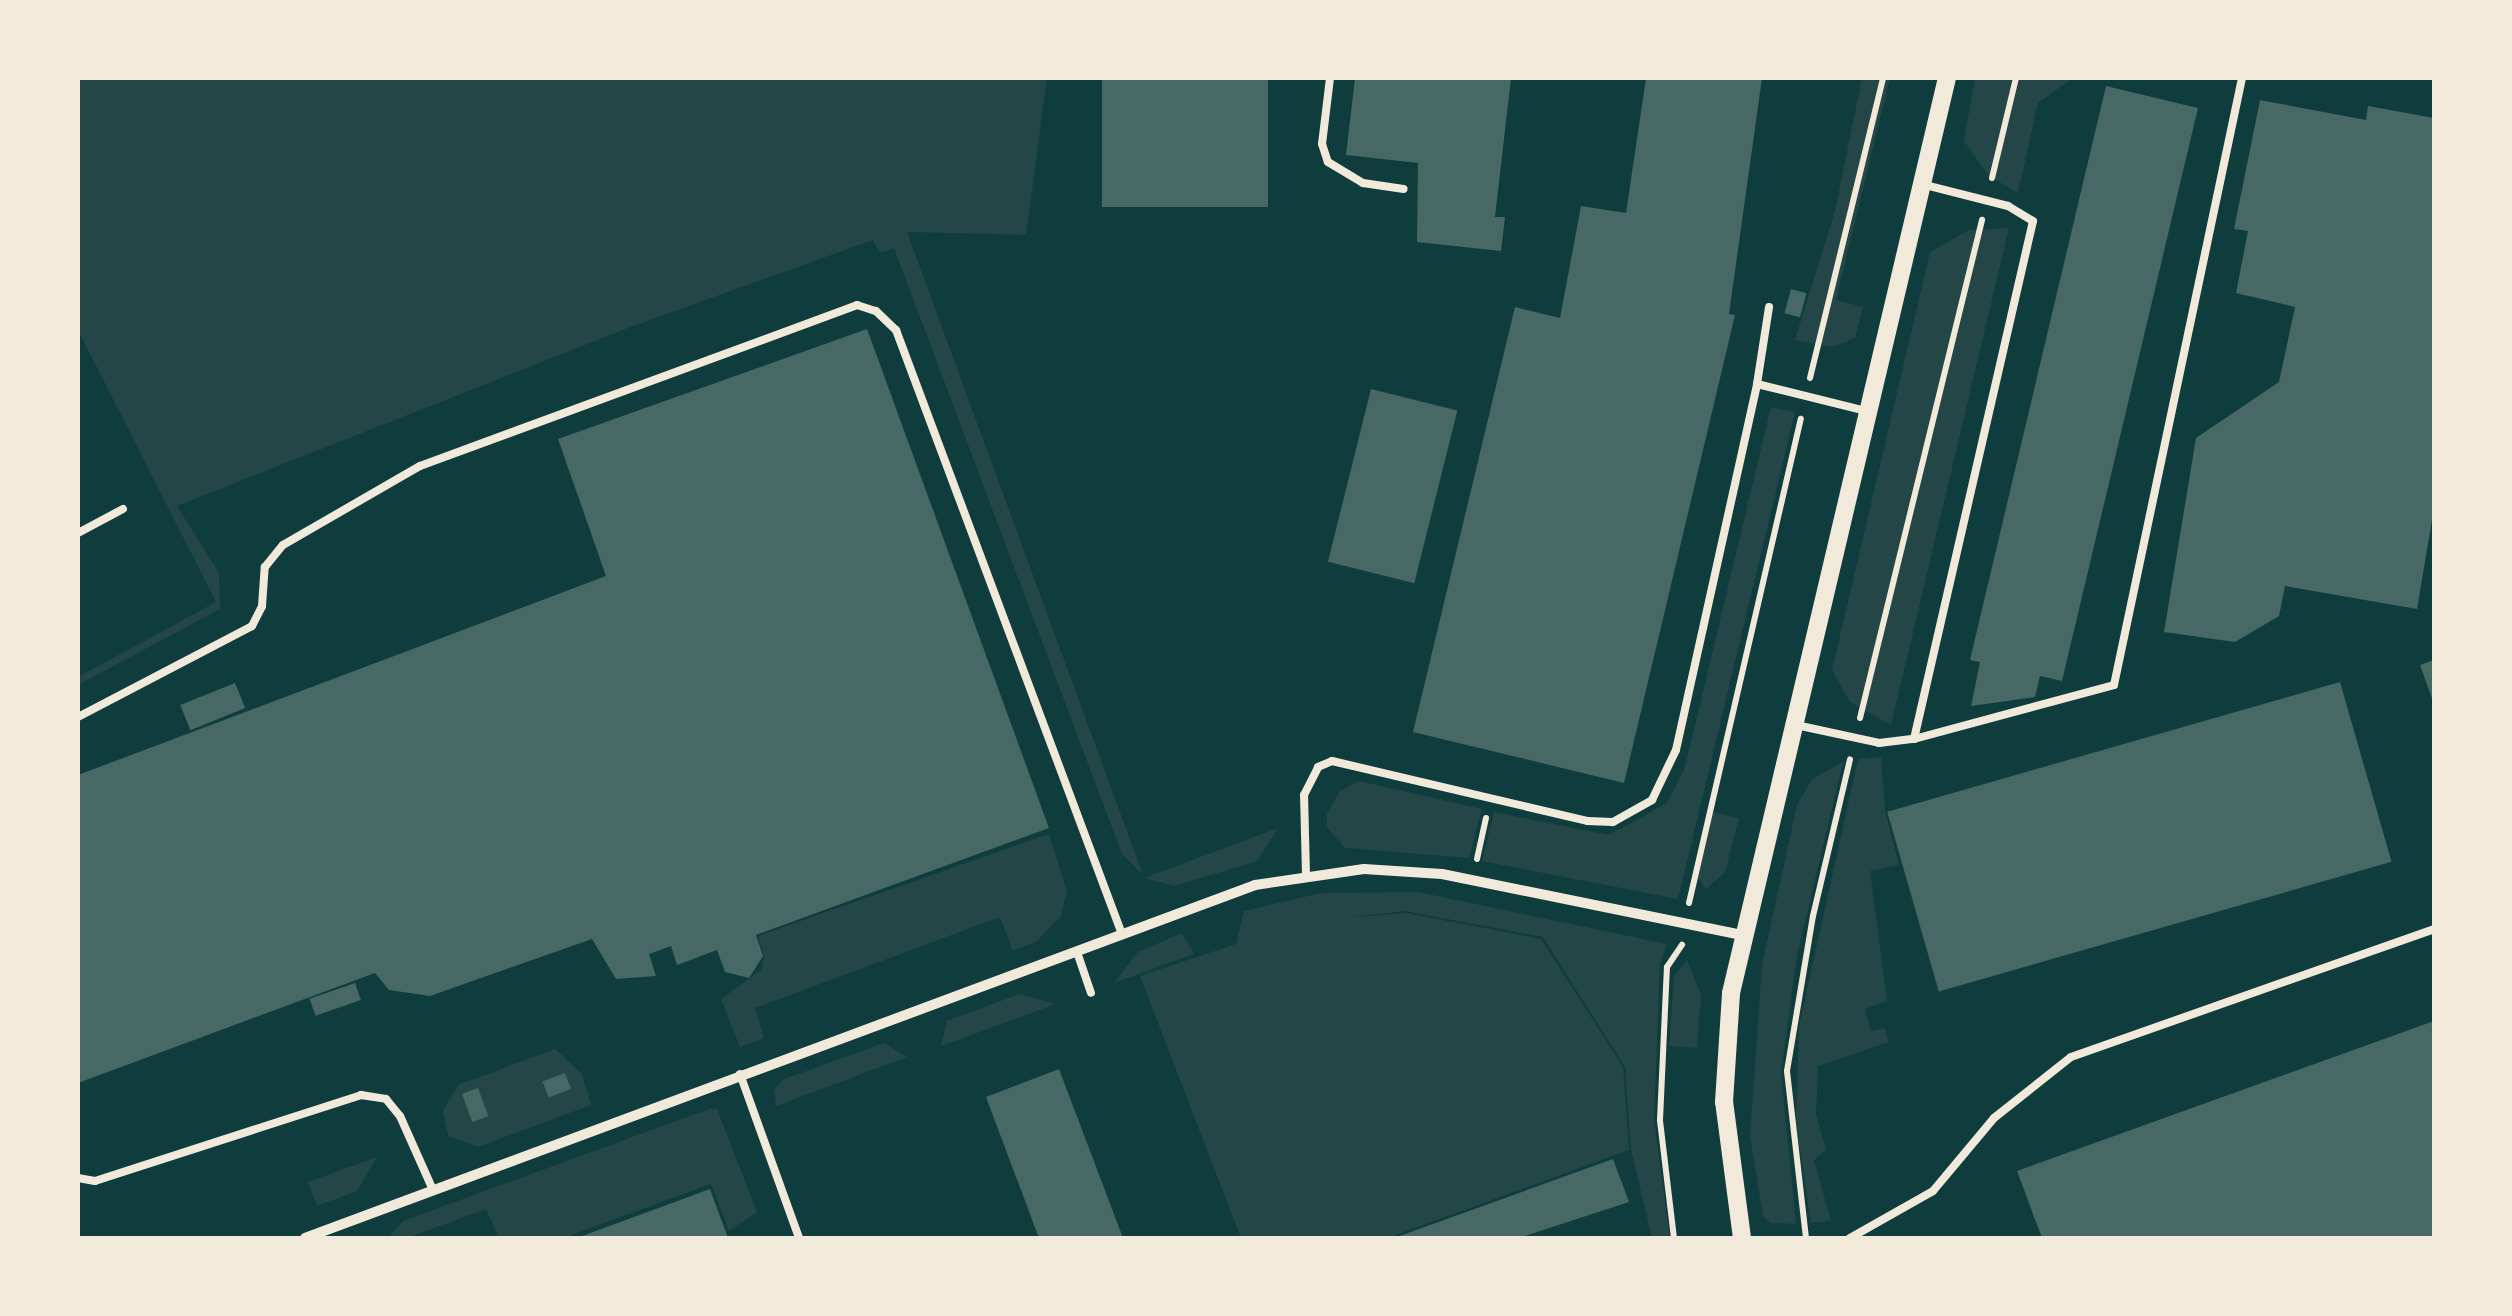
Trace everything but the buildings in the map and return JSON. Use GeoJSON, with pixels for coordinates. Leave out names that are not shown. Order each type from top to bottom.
{"type":"FeatureCollection","features":[{"type":"Feature","properties":{"kind":"street"},"geometry":{"type":"LineString","coordinates":[[1742,1238],[1724,1102],[1742,935],[1947,78]]}},
{"type":"Feature","properties":{"kind":"street"},"geometry":{"type":"LineString","coordinates":[[305,1238],[1255,885],[1364,869],[1472,880],[1742,935]]}},
{"type":"Feature","properties":{"kind":"lane"},"geometry":{"type":"LineString","coordinates":[[1330,78],[1322,153],[1363,183],[1404,189]]}},
{"type":"Feature","properties":{"kind":"lane"},"geometry":{"type":"LineString","coordinates":[[1792,724],[1855,738],[1914,739],[2114,685],[2242,78]]}},
{"type":"Feature","properties":{"kind":"lane"},"geometry":{"type":"LineString","coordinates":[[1914,739],[2034,221],[2024,212],[1921,184]]}},
{"type":"Feature","properties":{"kind":"lane"},"geometry":{"type":"LineString","coordinates":[[78,717],[252,626],[262,606],[265,567],[283,545],[420,466],[856,306],[876,311],[896,330],[1122,934]]}},
{"type":"Feature","properties":{"kind":"lane"},"geometry":{"type":"LineString","coordinates":[[1306,875],[1304,794],[1318,767],[1332,761],[1613,822],[1643,808],[1667,778],[1758,384],[1769,307]]}},
{"type":"Feature","properties":{"kind":"lane"},"geometry":{"type":"LineString","coordinates":[[1758,384],[1866,411]]}},
{"type":"Feature","properties":{"kind":"lane"},"geometry":{"type":"LineString","coordinates":[[78,533],[123,509]]}},
{"type":"Feature","properties":{"kind":"lane"},"geometry":{"type":"LineString","coordinates":[[1850,1238],[1933,1191],[1994,1118],[2071,1057],[2434,930]]}},
{"type":"Feature","properties":{"kind":"lane"},"geometry":{"type":"LineString","coordinates":[[1077,952],[1091,993]]}},
{"type":"Feature","properties":{"kind":"lane"},"geometry":{"type":"LineString","coordinates":[[740,1074],[799,1238]]}},
{"type":"Feature","properties":{"kind":"lane"},"geometry":{"type":"LineString","coordinates":[[78,1178],[95,1181],[361,1095],[386,1099],[400,1116],[434,1190]]}},
{"type":"Feature","properties":{"kind":"path"},"geometry":{"type":"LineString","coordinates":[[1674,1238],[1660,1120],[1667,967],[1681,948],[1690,878],[1883,78]]}},
{"type":"Feature","properties":{"kind":"path"},"geometry":{"type":"LineString","coordinates":[[1806,1238],[1787,1070],[1813,916],[2016,78]]}},
{"type":"Feature","properties":{"kind":"path"},"geometry":{"type":"LineString","coordinates":[[1472,880],[1491,797]]}},
{"type":"Feature","properties":{"kind":"shaded area"},"geometry":{"type":"Polygon","coordinates":[[[78,78],[1047,78],[1026,235],[907,232],[1143,875],[1122,854],[894,248],[880,253],[873,240],[633,326],[177,506],[219,573],[220,609],[78,685],[78,677],[216,602],[78,330],[78,78]]]}},
{"type":"Feature","properties":{"kind":"shaded area"},"geometry":{"type":"Polygon","coordinates":[[[1862,78],[1890,78],[1836,300],[1863,307],[1855,338],[1833,347],[1795,340],[1835,211],[1862,78]]]}},
{"type":"Feature","properties":{"kind":"shaded area"},"geometry":{"type":"Polygon","coordinates":[[[1975,78],[2073,78],[2038,103],[2018,193],[1989,176],[1964,141],[1975,78]]]}},
{"type":"Feature","properties":{"kind":"shaded area"},"geometry":{"type":"Polygon","coordinates":[[[2009,228],[1891,725],[1850,702],[1832,670],[1930,252],[1969,230],[2009,228]]]}},
{"type":"Feature","properties":{"kind":"shaded area"},"geometry":{"type":"Polygon","coordinates":[[[1771,407],[1795,412],[1678,899],[1482,861],[1494,812],[1609,835],[1667,803],[1685,767],[1771,407]]]}},
{"type":"Feature","properties":{"kind":"shaded area"},"geometry":{"type":"Polygon","coordinates":[[[1881,757],[1885,810],[1899,865],[1870,871],[1887,1001],[1865,1009],[1871,1031],[1885,1028],[1888,1042],[1818,1066],[1816,1114],[1826,1150],[1814,1160],[1831,1221],[1811,1223],[1796,1123],[1799,1026],[1858,759],[1881,757]]]}},
{"type":"Feature","properties":{"kind":"shaded area"},"geometry":{"type":"Polygon","coordinates":[[[1843,762],[1797,956],[1781,1072],[1796,1224],[1771,1223],[1763,1216],[1750,1136],[1762,965],[1797,805],[1812,779],[1843,762]]]}},
{"type":"Feature","properties":{"kind":"shaded area"},"geometry":{"type":"Polygon","coordinates":[[[1359,781],[1482,809],[1469,858],[1345,848],[1327,827],[1327,814],[1340,791],[1359,781]]]}},
{"type":"Feature","properties":{"kind":"shaded area"},"geometry":{"type":"Polygon","coordinates":[[[1712,812],[1739,818],[1725,872],[1706,889],[1697,877],[1712,812]]]}},
{"type":"Feature","properties":{"kind":"shaded area"},"geometry":{"type":"Polygon","coordinates":[[[1278,828],[1257,861],[1175,886],[1144,878],[1278,828]]]}},
{"type":"Feature","properties":{"kind":"shaded area"},"geometry":{"type":"Polygon","coordinates":[[[1049,834],[1067,891],[1061,916],[1037,941],[1013,951],[1000,917],[755,1008],[764,1038],[740,1047],[721,999],[761,970],[764,956],[758,936],[1049,834]]]}},
{"type":"Feature","properties":{"kind":"shaded area"},"geometry":{"type":"Polygon","coordinates":[[[1418,892],[1667,944],[1660,963],[1654,1120],[1670,1238],[1652,1238],[1631,1150],[1625,1067],[1543,937],[1405,911],[1343,918],[1406,913],[1541,939],[1623,1067],[1629,1150],[1387,1238],[1241,1238],[1140,976],[1236,944],[1244,911],[1321,893],[1418,892]]]}},
{"type":"Feature","properties":{"kind":"shaded area"},"geometry":{"type":"Polygon","coordinates":[[[1182,933],[1194,954],[1114,983],[1138,952],[1182,933]]]}},
{"type":"Feature","properties":{"kind":"shaded area"},"geometry":{"type":"Polygon","coordinates":[[[1687,960],[1701,995],[1697,1048],[1669,1046],[1674,976],[1687,960]]]}},
{"type":"Feature","properties":{"kind":"shaded area"},"geometry":{"type":"Polygon","coordinates":[[[1019,994],[1056,1004],[941,1046],[947,1021],[1019,994]]]}},
{"type":"Feature","properties":{"kind":"shaded area"},"geometry":{"type":"Polygon","coordinates":[[[884,1043],[907,1057],[776,1106],[774,1091],[782,1080],[884,1043]]]}},
{"type":"Feature","properties":{"kind":"shaded area"},"geometry":{"type":"Polygon","coordinates":[[[555,1049],[582,1074],[591,1105],[478,1147],[448,1136],[443,1111],[458,1085],[555,1049]]]}},
{"type":"Feature","properties":{"kind":"shaded area"},"geometry":{"type":"Polygon","coordinates":[[[717,1109],[757,1212],[729,1231],[711,1184],[563,1238],[499,1238],[486,1209],[407,1238],[388,1238],[403,1221],[717,1109]]]}},
{"type":"Feature","properties":{"kind":"shaded area"},"geometry":{"type":"Polygon","coordinates":[[[377,1157],[357,1191],[317,1206],[308,1182],[377,1157]]]}}]}
